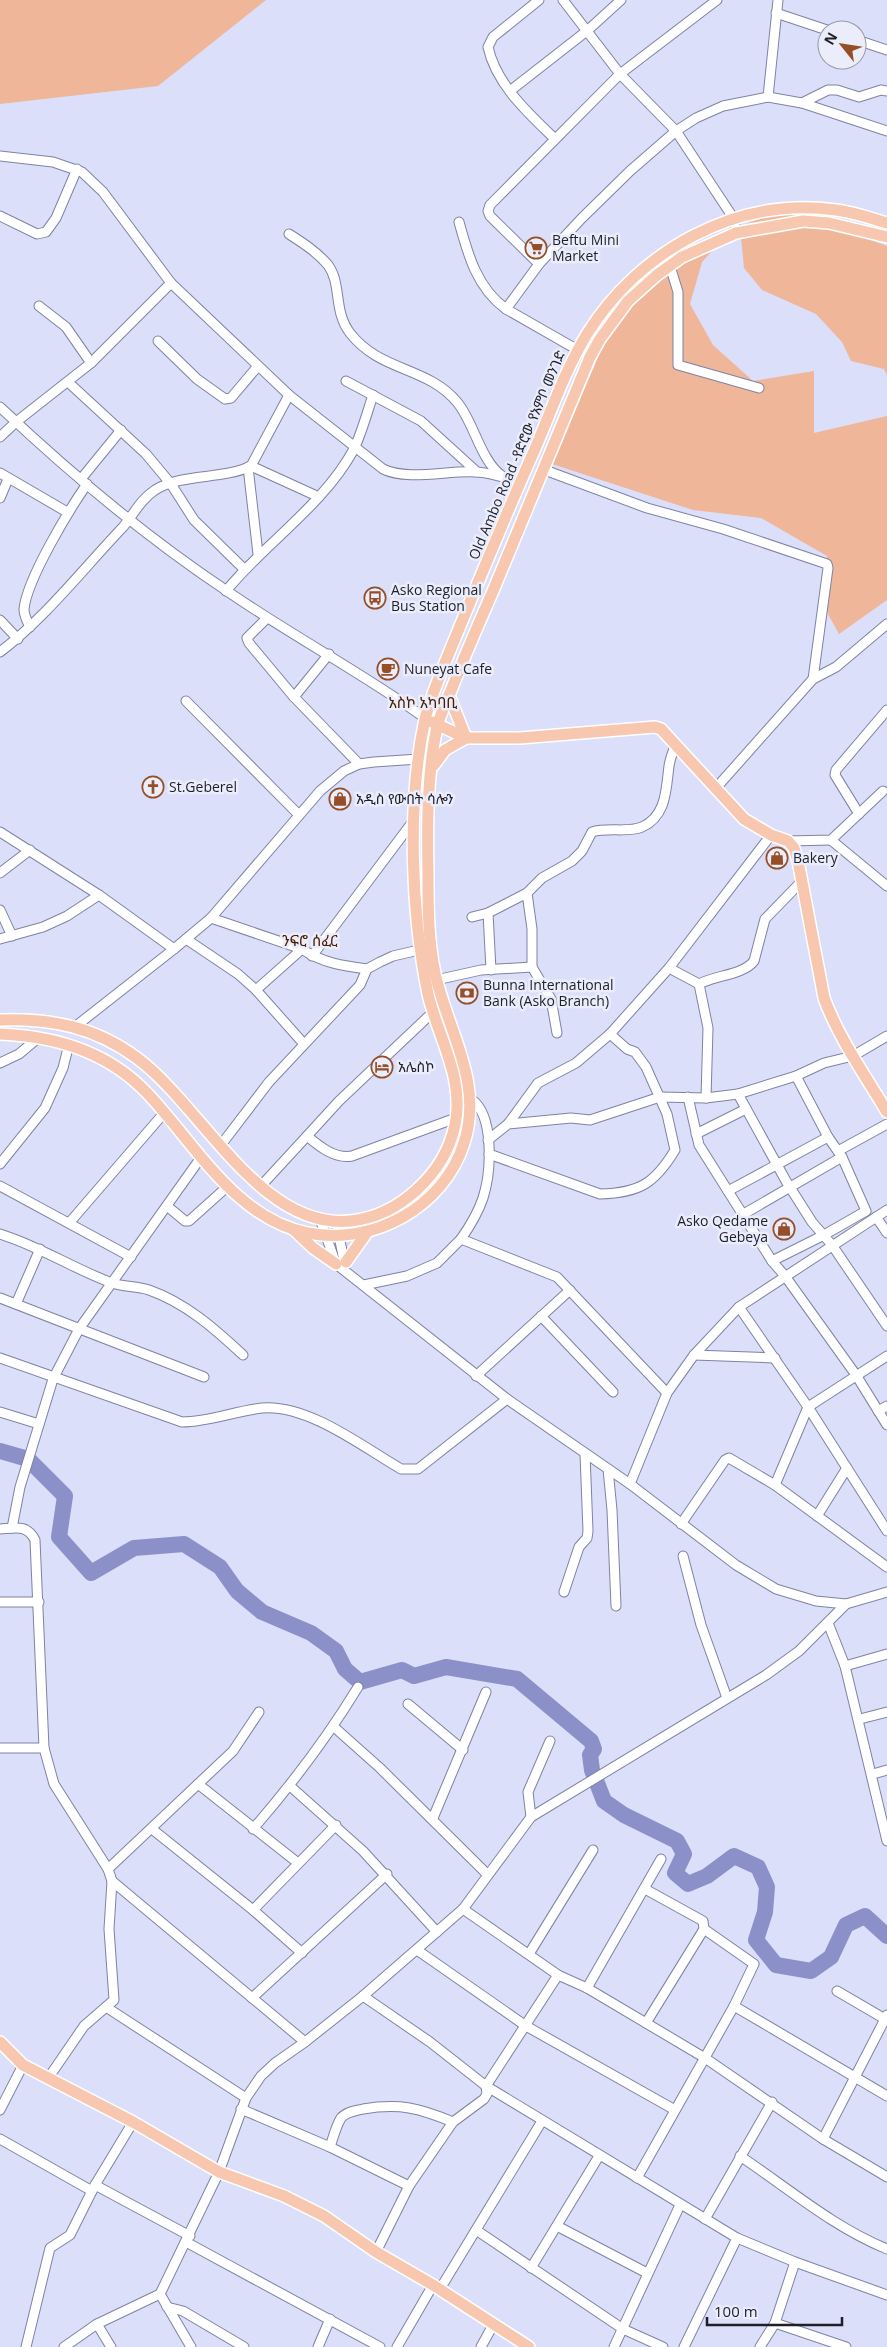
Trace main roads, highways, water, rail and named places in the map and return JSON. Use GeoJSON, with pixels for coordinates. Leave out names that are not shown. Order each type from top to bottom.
{"type":"FeatureCollection","features":[{"type":"Feature","properties":{"kind":"main road","name":"Old Ambo Road -የድሮው የአምቦ መንገድ"},"geometry":{"type":"LineString","coordinates":[[0,1020],[40,1020],[76,1026],[105,1038],[139,1060],[166,1085],[260,1187],[284,1202],[320,1219],[336,1222],[372,1216],[397,1204],[421,1187],[442,1158],[450,1142],[456,1118],[457,1086],[432,1012],[419,950],[415,889],[414,820],[419,758],[425,718],[442,670],[578,350],[612,300],[648,264],[686,238],[734,219],[770,210],[819,208],[837,210],[887,223]]}},
{"type":"Feature","properties":{"kind":"main road","name":"Old Ambo Road -የድሮው የአምቦ መንገድ"},"geometry":{"type":"LineString","coordinates":[[0,1034],[69,1044],[102,1059],[145,1091],[242,1200],[276,1222],[292,1229],[310,1234],[339,1235],[368,1231],[392,1223],[415,1210],[438,1188],[463,1146],[468,1128],[471,1099],[467,1072],[436,980],[431,952],[428,875],[431,771],[438,726],[542,469],[590,357],[600,339],[628,301],[670,266],[702,247],[736,233],[804,221],[828,223],[887,237]]}},
{"type":"Feature","properties":{"kind":"main road"},"geometry":{"type":"LineString","coordinates":[[449,695],[466,738]]}},
{"type":"Feature","properties":{"kind":"main road"},"geometry":{"type":"LineString","coordinates":[[425,718],[466,738],[520,738],[661,728],[744,819],[771,835],[788,841],[794,848],[824,998],[853,1056],[887,1112]]}},
{"type":"Feature","properties":{"kind":"main road"},"geometry":{"type":"LineString","coordinates":[[431,771],[445,750],[466,738]]}},
{"type":"Feature","properties":{"kind":"main road"},"geometry":{"type":"LineString","coordinates":[[292,1229],[312,1248],[342,1265],[368,1231]]}},
{"type":"Feature","properties":{"kind":"main road"},"geometry":{"type":"LineString","coordinates":[[0,2042],[23,2064],[133,2122],[220,2172],[284,2196],[324,2216],[376,2252],[437,2287],[529,2347]]}},
{"type":"Feature","properties":{"kind":"waterway"},"geometry":{"type":"LineString","coordinates":[[0,1451],[28,1459],[65,1496],[59,1537],[91,1573],[134,1548],[184,1544],[220,1567],[237,1591],[262,1612],[311,1633],[336,1651],[345,1669],[360,1682],[402,1670],[414,1676],[446,1667],[517,1679],[591,1741],[594,1749],[590,1755],[592,1770],[604,1801],[624,1815],[677,1841],[684,1854],[675,1873],[688,1884],[707,1876],[734,1856],[758,1867],[767,1887],[765,1912],[756,1940],[776,1965],[811,1971],[831,1957],[846,1925],[865,1916],[887,1936]]}},
{"type":"Feature","properties":{"kind":"place","name":"Beftu Mini Market"},"geometry":{"type":"Point","coordinates":[536,248]}},
{"type":"Feature","properties":{"kind":"place","name":"Asko Regional Bus Station"},"geometry":{"type":"Point","coordinates":[375,598]}},
{"type":"Feature","properties":{"kind":"place","name":"Nuneyat Cafe"},"geometry":{"type":"Point","coordinates":[388,669]}},
{"type":"Feature","properties":{"kind":"place","name":"St.Geberel"},"geometry":{"type":"Point","coordinates":[153,787]}},
{"type":"Feature","properties":{"kind":"place","name":"አዲስ የውበት ሳሎን"},"geometry":{"type":"Point","coordinates":[340,799]}},
{"type":"Feature","properties":{"kind":"place","name":"Bakery"},"geometry":{"type":"Point","coordinates":[777,858]}},
{"type":"Feature","properties":{"kind":"place","name":"Bunna International Bank (Asko Branch)"},"geometry":{"type":"Point","coordinates":[467,993]}},
{"type":"Feature","properties":{"kind":"place","name":"አሌስኮ"},"geometry":{"type":"Point","coordinates":[382,1067]}},
{"type":"Feature","properties":{"kind":"place","name":"Asko Qedame Gebeya"},"geometry":{"type":"Point","coordinates":[784,1229]}},
{"type":"Feature","properties":{"kind":"district","name":"አስኮ አካባቢ"},"geometry":{"type":"Point","coordinates":[423,703]}},
{"type":"Feature","properties":{"kind":"district","name":"ንፍሮ ሰፈር"},"geometry":{"type":"Point","coordinates":[310,941]}}]}
